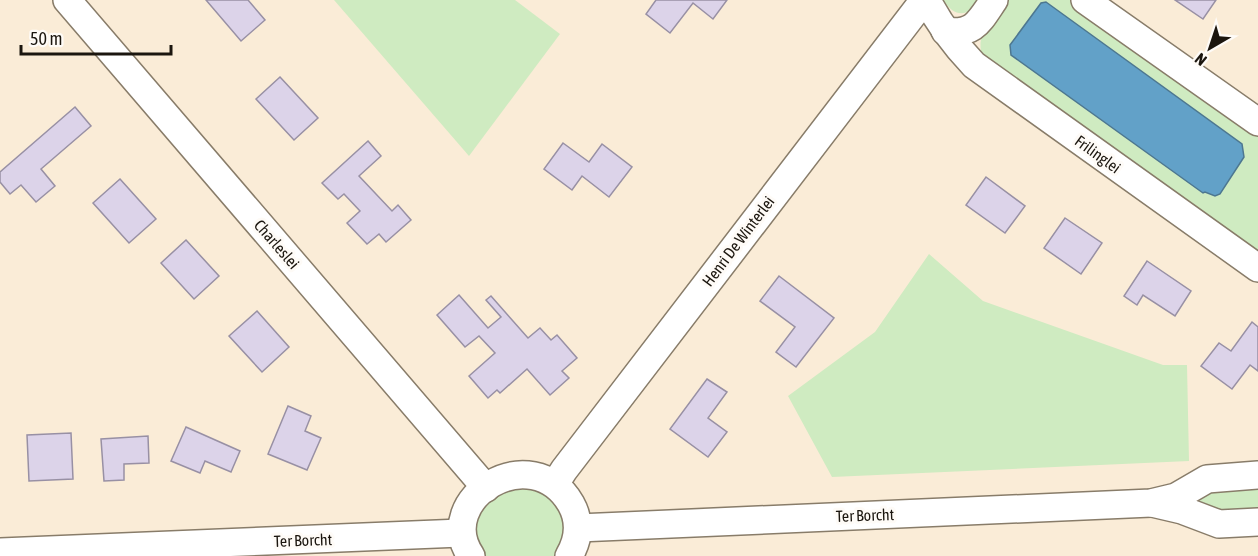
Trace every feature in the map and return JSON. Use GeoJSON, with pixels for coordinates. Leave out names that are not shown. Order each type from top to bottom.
{"type":"FeatureCollection","features":[{"type":"Feature","properties":{"kind":"street","name":"Charleslei"},"geometry":{"type":"LineString","coordinates":[[67,0],[486,488]]}},
{"type":"Feature","properties":{"kind":"street","name":"Frilinglei"},"geometry":{"type":"LineString","coordinates":[[925,0],[958,49],[974,65],[1258,268]]}},
{"type":"Feature","properties":{"kind":"street","name":"Henri De Winterlei"},"geometry":{"type":"LineString","coordinates":[[555,484],[925,0]]}},
{"type":"Feature","properties":{"kind":"street"},"geometry":{"type":"LineString","coordinates":[[945,31],[959,33],[970,29],[980,21],[994,0]]}},
{"type":"Feature","properties":{"kind":"street"},"geometry":{"type":"LineString","coordinates":[[1085,0],[1258,122]]}},
{"type":"Feature","properties":{"kind":"street","name":"Ter Borcht"},"geometry":{"type":"LineString","coordinates":[[0,552],[466,545],[462,520],[476,495],[486,488],[501,478],[517,474],[537,477],[555,484]]}},
{"type":"Feature","properties":{"kind":"street","name":"Ter Borcht"},"geometry":{"type":"LineString","coordinates":[[578,528],[1151,503],[1176,497],[1207,479],[1258,475]]}},
{"type":"Feature","properties":{"kind":"street"},"geometry":{"type":"LineString","coordinates":[[555,484],[565,493],[576,512],[578,528],[576,543],[569,556]]}},
{"type":"Feature","properties":{"kind":"street","name":"Ter Borcht"},"geometry":{"type":"LineString","coordinates":[[1151,503],[1182,510],[1219,524],[1258,522]]}},
{"type":"Feature","properties":{"kind":"green space"},"geometry":{"type":"Polygon","coordinates":[[[334,0],[515,0],[560,34],[469,156],[334,0]]]}},
{"type":"Feature","properties":{"kind":"green space"},"geometry":{"type":"Polygon","coordinates":[[[943,0],[984,0],[968,12],[958,13],[948,7],[943,0]]]}},
{"type":"Feature","properties":{"kind":"green space"},"geometry":{"type":"Polygon","coordinates":[[[1006,0],[1075,0],[1258,131],[1258,256],[982,55],[983,32],[1006,0]]]}},
{"type":"Feature","properties":{"kind":"green space"},"geometry":{"type":"Polygon","coordinates":[[[929,254],[983,301],[1163,365],[1187,365],[1189,461],[832,477],[788,396],[875,332],[929,254]]]}},
{"type":"Feature","properties":{"kind":"green space"},"geometry":{"type":"Polygon","coordinates":[[[1258,481],[1258,515],[1203,509],[1200,501],[1203,490],[1258,481]]]}},
{"type":"Feature","properties":{"kind":"green space"},"geometry":{"type":"Polygon","coordinates":[[[523,483],[559,502],[568,527],[560,556],[483,556],[475,537],[478,514],[491,495],[523,483]]]}},
{"type":"Feature","properties":{"kind":"water"},"geometry":{"type":"Polygon","coordinates":[[[1046,2],[1242,144],[1244,157],[1220,194],[1215,196],[1203,193],[1011,55],[1010,45],[1041,3],[1046,2]]]}},
{"type":"Feature","properties":{"kind":"building"},"geometry":{"type":"Polygon","coordinates":[[[206,0],[248,0],[265,20],[241,41],[206,0]]]}},
{"type":"Feature","properties":{"kind":"building"},"geometry":{"type":"Polygon","coordinates":[[[656,0],[727,0],[713,19],[693,3],[670,33],[646,14],[656,0]]]}},
{"type":"Feature","properties":{"kind":"building"},"geometry":{"type":"Polygon","coordinates":[[[1175,0],[1216,0],[1203,19],[1175,0]]]}},
{"type":"Feature","properties":{"kind":"building"},"geometry":{"type":"Polygon","coordinates":[[[280,77],[318,118],[294,140],[256,99],[280,77]]]}},
{"type":"Feature","properties":{"kind":"building"},"geometry":{"type":"Polygon","coordinates":[[[75,107],[91,126],[41,169],[55,186],[36,202],[21,185],[10,194],[0,182],[0,172],[75,107]]]}},
{"type":"Feature","properties":{"kind":"building"},"geometry":{"type":"Polygon","coordinates":[[[368,141],[381,156],[359,176],[392,211],[398,205],[411,220],[386,242],[379,234],[367,244],[347,223],[360,211],[344,194],[338,199],[322,183],[368,141]]]}},
{"type":"Feature","properties":{"kind":"building"},"geometry":{"type":"Polygon","coordinates":[[[563,143],[589,162],[602,144],[632,167],[609,197],[582,176],[572,190],[544,169],[563,143]]]}},
{"type":"Feature","properties":{"kind":"building"},"geometry":{"type":"Polygon","coordinates":[[[986,177],[1025,206],[1005,233],[966,205],[986,177]]]}},
{"type":"Feature","properties":{"kind":"building"},"geometry":{"type":"Polygon","coordinates":[[[120,179],[156,219],[129,243],[93,203],[120,179]]]}},
{"type":"Feature","properties":{"kind":"building"},"geometry":{"type":"Polygon","coordinates":[[[1065,218],[1102,243],[1081,274],[1044,248],[1065,218]]]}},
{"type":"Feature","properties":{"kind":"building"},"geometry":{"type":"Polygon","coordinates":[[[186,240],[219,276],[194,299],[161,263],[186,240]]]}},
{"type":"Feature","properties":{"kind":"building"},"geometry":{"type":"Polygon","coordinates":[[[1147,261],[1191,291],[1175,316],[1143,295],[1137,305],[1124,296],[1147,261]]]}},
{"type":"Feature","properties":{"kind":"building"},"geometry":{"type":"Polygon","coordinates":[[[779,276],[834,318],[796,367],[776,352],[795,327],[760,301],[779,276]]]}},
{"type":"Feature","properties":{"kind":"building"},"geometry":{"type":"Polygon","coordinates":[[[459,295],[488,328],[501,317],[486,300],[491,296],[528,338],[540,328],[551,340],[557,335],[577,358],[562,371],[569,378],[550,395],[527,369],[500,393],[497,390],[488,398],[469,376],[495,353],[479,336],[465,347],[437,315],[459,295]]]}},
{"type":"Feature","properties":{"kind":"building"},"geometry":{"type":"Polygon","coordinates":[[[257,311],[289,347],[262,372],[229,336],[257,311]]]}},
{"type":"Feature","properties":{"kind":"building"},"geometry":{"type":"Polygon","coordinates":[[[1252,322],[1258,327],[1258,371],[1250,365],[1232,389],[1201,366],[1219,343],[1231,351],[1252,322]]]}},
{"type":"Feature","properties":{"kind":"building"},"geometry":{"type":"Polygon","coordinates":[[[707,379],[727,392],[708,418],[727,432],[708,457],[670,429],[707,379]]]}},
{"type":"Feature","properties":{"kind":"building"},"geometry":{"type":"Polygon","coordinates":[[[288,406],[311,416],[305,431],[321,438],[307,470],[268,454],[288,406]]]}},
{"type":"Feature","properties":{"kind":"building"},"geometry":{"type":"Polygon","coordinates":[[[186,427],[240,451],[231,472],[205,461],[200,473],[171,461],[186,427]]]}},
{"type":"Feature","properties":{"kind":"building"},"geometry":{"type":"Polygon","coordinates":[[[71,433],[73,479],[29,481],[27,435],[71,433]]]}},
{"type":"Feature","properties":{"kind":"building"},"geometry":{"type":"Polygon","coordinates":[[[148,436],[149,463],[124,464],[124,480],[104,481],[101,439],[148,436]]]}}]}
